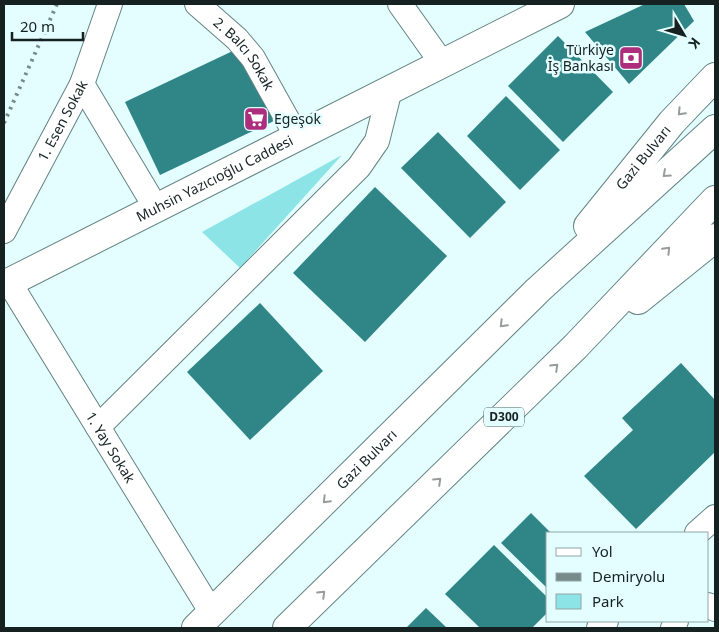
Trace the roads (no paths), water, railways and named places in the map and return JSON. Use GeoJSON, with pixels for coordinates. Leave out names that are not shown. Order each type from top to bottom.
{"type":"FeatureCollection","features":[{"type":"Feature","properties":{"kind":"main road","name":"Muhsin Yazıcıoğlu Caddesi"},"geometry":{"type":"LineString","coordinates":[[6,283],[560,4]]}},
{"type":"Feature","properties":{"kind":"main road","name":"Gazi Bulvarı"},"geometry":{"type":"LineString","coordinates":[[538,290],[672,122],[715,77]]}},
{"type":"Feature","properties":{"kind":"main road","name":"Gazi Bulvarı"},"geometry":{"type":"LineString","coordinates":[[204,620],[538,290],[715,129]]}},
{"type":"Feature","properties":{"kind":"main road","name":"D300"},"geometry":{"type":"LineString","coordinates":[[287,628],[575,347],[715,200]]}},
{"type":"Feature","properties":{"kind":"main road"},"geometry":{"type":"LineString","coordinates":[[575,347],[689,261],[715,238]]}},
{"type":"Feature","properties":{"kind":"street","name":"1. Esen Sokak"},"geometry":{"type":"LineString","coordinates":[[4,231],[82,84],[110,4]]}},
{"type":"Feature","properties":{"kind":"street","name":"2. Balcı Sokak"},"geometry":{"type":"LineString","coordinates":[[197,4],[237,39],[253,58],[297,137]]}},
{"type":"Feature","properties":{"kind":"street"},"geometry":{"type":"LineString","coordinates":[[400,4],[442,63]]}},
{"type":"Feature","properties":{"kind":"street"},"geometry":{"type":"LineString","coordinates":[[82,84],[156,208]]}},
{"type":"Feature","properties":{"kind":"street"},"geometry":{"type":"LineString","coordinates":[[98,427],[359,167],[377,141],[390,89]]}},
{"type":"Feature","properties":{"kind":"street","name":"1. Yay Sokak"},"geometry":{"type":"LineString","coordinates":[[6,283],[98,427],[204,620]]}},
{"type":"Feature","properties":{"kind":"railway"},"geometry":{"type":"LineString","coordinates":[[4,123],[57,4]]}},
{"type":"Feature","properties":{"kind":"place","name":"Türkiye İş Bankası"},"geometry":{"type":"Point","coordinates":[631,58]}},
{"type":"Feature","properties":{"kind":"place","name":"Egeşok"},"geometry":{"type":"Point","coordinates":[256,119]}}]}
